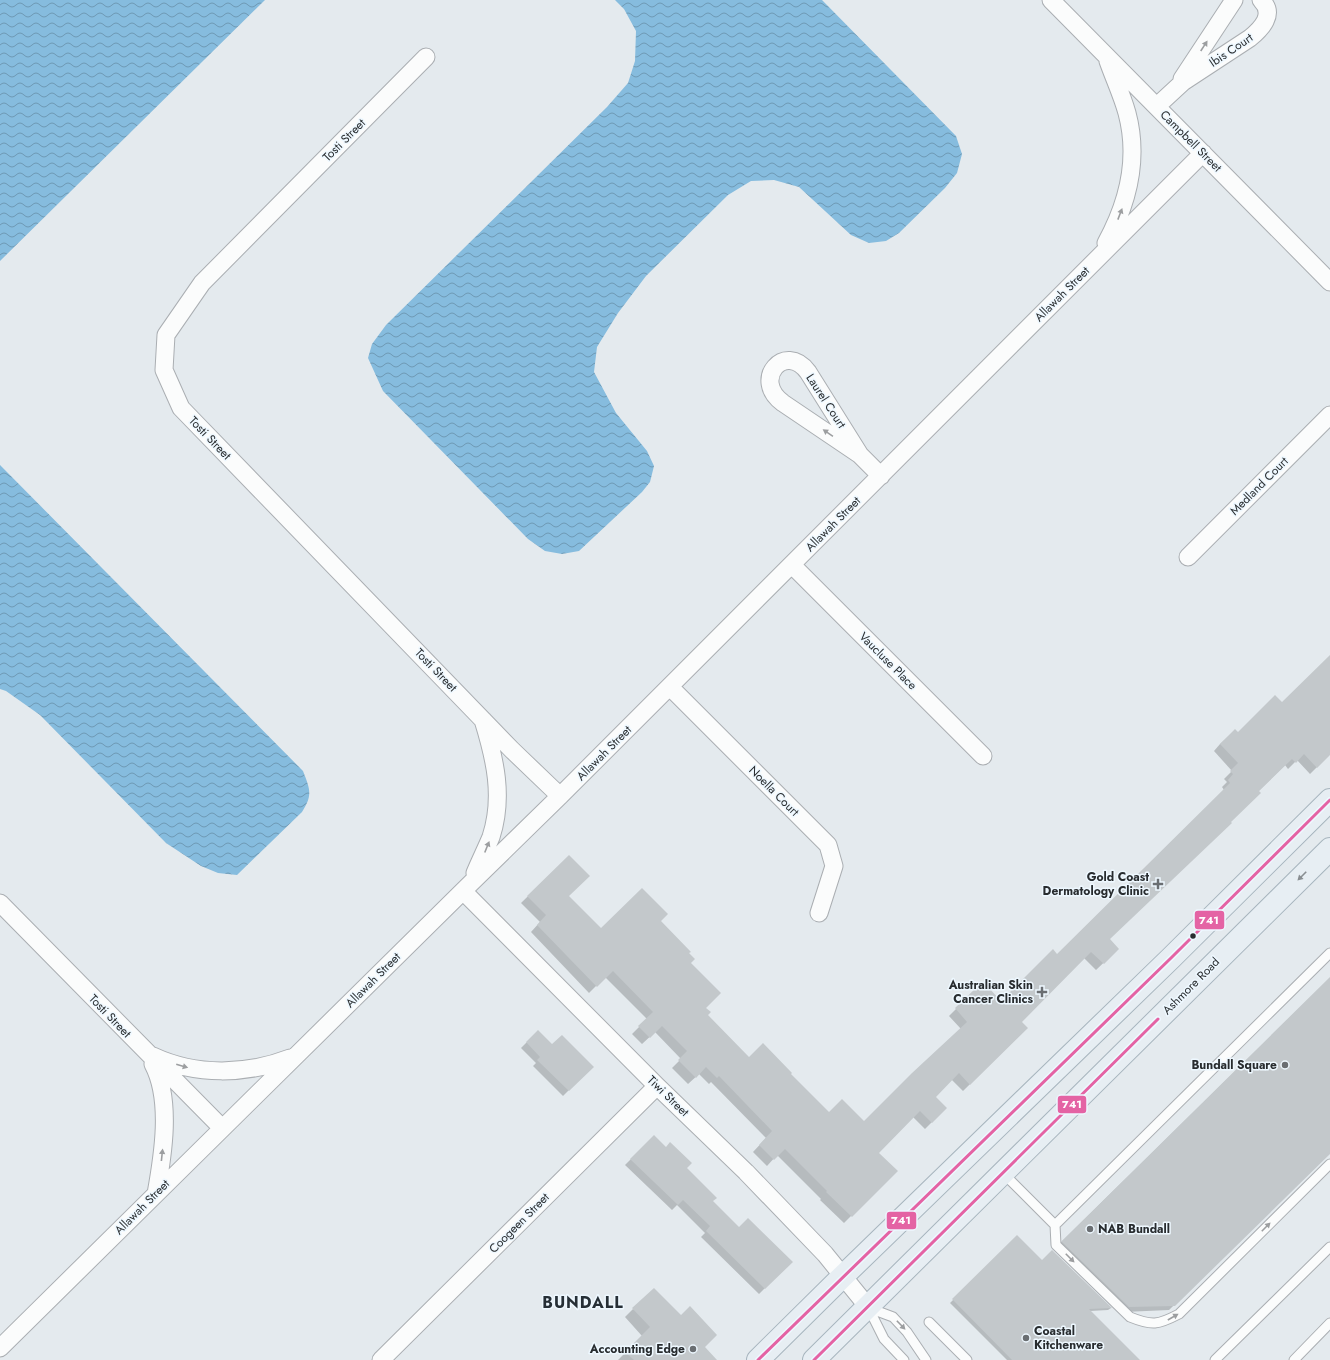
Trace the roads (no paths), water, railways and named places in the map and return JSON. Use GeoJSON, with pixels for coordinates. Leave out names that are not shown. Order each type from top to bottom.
{"type":"FeatureCollection","features":[{"type":"Feature","properties":{"kind":"main road"},"geometry":{"type":"LineString","coordinates":[[758,1360],[1171,958],[1330,800]]}},
{"type":"Feature","properties":{"kind":"main road","name":"Ashmore Road"},"geometry":{"type":"LineString","coordinates":[[814,1360],[1330,849]]}},
{"type":"Feature","properties":{"kind":"street","name":"Campbell Street"},"geometry":{"type":"LineString","coordinates":[[1051,0],[1330,282]]}},
{"type":"Feature","properties":{"kind":"street","name":"Ibis Court"},"geometry":{"type":"LineString","coordinates":[[1157,106],[1186,74],[1234,0]]}},
{"type":"Feature","properties":{"kind":"street","name":"Ibis Court"},"geometry":{"type":"LineString","coordinates":[[1173,90],[1188,78],[1250,38],[1259,30],[1265,22],[1268,14],[1267,7],[1261,0]]}},
{"type":"Feature","properties":{"kind":"street"},"geometry":{"type":"LineString","coordinates":[[1096,261],[1121,212],[1129,182],[1132,154],[1132,137],[1127,112],[1105,54]]}},
{"type":"Feature","properties":{"kind":"street","name":"Tosti Street"},"geometry":{"type":"LineString","coordinates":[[426,57],[202,283],[166,334],[164,370],[180,408],[512,750],[560,796]]}},
{"type":"Feature","properties":{"kind":"street","name":"Allawah Street"},"geometry":{"type":"LineString","coordinates":[[0,1348],[670,687],[1203,153]]}},
{"type":"Feature","properties":{"kind":"street","name":"Laurel Court"},"geometry":{"type":"LineString","coordinates":[[860,455],[812,378],[802,366],[797,362],[789,360],[776,365],[769,379],[772,390],[779,400],[860,455],[881,476]]}},
{"type":"Feature","properties":{"kind":"street","name":"Medland Court"},"geometry":{"type":"LineString","coordinates":[[1188,557],[1330,415]]}},
{"type":"Feature","properties":{"kind":"street","name":"Vaucluse Place"},"geometry":{"type":"LineString","coordinates":[[792,565],[983,756]]}},
{"type":"Feature","properties":{"kind":"street","name":"Noella Court"},"geometry":{"type":"LineString","coordinates":[[670,687],[828,845],[834,866],[819,913]]}},
{"type":"Feature","properties":{"kind":"street"},"geometry":{"type":"LineString","coordinates":[[467,887],[491,836],[496,816],[498,797],[495,764],[482,718]]}},
{"type":"Feature","properties":{"kind":"street","name":"Tiwi Street"},"geometry":{"type":"LineString","coordinates":[[467,887],[657,1086],[746,1172],[826,1254],[868,1307]]}},
{"type":"Feature","properties":{"kind":"street","name":"Tosti Street"},"geometry":{"type":"LineString","coordinates":[[0,903],[145,1052],[222,1128]]}},
{"type":"Feature","properties":{"kind":"street"},"geometry":{"type":"LineString","coordinates":[[145,1052],[169,1063],[188,1068],[216,1071],[253,1068],[274,1064],[295,1056]]}},
{"type":"Feature","properties":{"kind":"street"},"geometry":{"type":"LineString","coordinates":[[145,1052],[154,1065],[159,1077],[164,1111],[163,1146],[156,1194]]}},
{"type":"Feature","properties":{"kind":"street","name":"Coogeen Street"},"geometry":{"type":"LineString","coordinates":[[381,1360],[657,1086]]}},
{"type":"Feature","properties":{"kind":"lane"},"geometry":{"type":"LineString","coordinates":[[1055,1225],[1330,953]]}},
{"type":"Feature","properties":{"kind":"lane"},"geometry":{"type":"LineString","coordinates":[[1003,1173],[1055,1225],[1056,1245],[1130,1318],[1145,1323],[1164,1322],[1179,1314],[1330,1164]]}},
{"type":"Feature","properties":{"kind":"lane"},"geometry":{"type":"LineString","coordinates":[[1214,1360],[1330,1247]]}},
{"type":"Feature","properties":{"kind":"lane"},"geometry":{"type":"LineString","coordinates":[[868,1307],[884,1339],[904,1360]]}},
{"type":"Feature","properties":{"kind":"lane"},"geometry":{"type":"LineString","coordinates":[[868,1307],[893,1317],[907,1332],[926,1360]]}},
{"type":"Feature","properties":{"kind":"lane"},"geometry":{"type":"LineString","coordinates":[[930,1322],[967,1360]]}},
{"type":"Feature","properties":{"kind":"lane"},"geometry":{"type":"LineString","coordinates":[[1294,1360],[1330,1323]]}},
{"type":"Feature","properties":{"kind":"water"},"geometry":{"type":"Polygon","coordinates":[[[0,0],[265,0],[0,261],[0,0]]]}},
{"type":"Feature","properties":{"kind":"water"},"geometry":{"type":"Polygon","coordinates":[[[615,0],[822,0],[956,136],[962,154],[957,173],[945,188],[899,233],[886,241],[869,243],[851,235],[799,187],[774,180],[751,181],[728,195],[646,276],[618,313],[597,347],[594,372],[616,413],[647,451],[654,466],[650,482],[642,492],[579,551],[562,554],[545,551],[528,539],[383,391],[368,358],[372,344],[386,325],[607,107],[628,83],[635,61],[636,31],[624,9],[615,0]]]}},
{"type":"Feature","properties":{"kind":"water"},"geometry":{"type":"Polygon","coordinates":[[[0,465],[303,771],[309,787],[309,796],[302,812],[237,875],[218,873],[201,866],[166,843],[40,715],[6,691],[0,689],[0,465]]]}},
{"type":"Feature","properties":{"kind":"place","name":"Gold Coast Dermatology Clinic"},"geometry":{"type":"Point","coordinates":[1158,884]}},
{"type":"Feature","properties":{"kind":"place","name":"Australian Skin Cancer Clinics"},"geometry":{"type":"Point","coordinates":[1042,992]}},
{"type":"Feature","properties":{"kind":"place","name":"Bundall Square"},"geometry":{"type":"Point","coordinates":[1285,1065]}},
{"type":"Feature","properties":{"kind":"place","name":"NAB Bundall"},"geometry":{"type":"Point","coordinates":[1090,1229]}},
{"type":"Feature","properties":{"kind":"place","name":"Coastal Kitchenware"},"geometry":{"type":"Point","coordinates":[1026,1338]}},
{"type":"Feature","properties":{"kind":"place","name":"Accounting Edge"},"geometry":{"type":"Point","coordinates":[693,1349]}},
{"type":"Feature","properties":{"kind":"district","name":"BUNDALL"},"geometry":{"type":"Point","coordinates":[583,1302]}}]}
